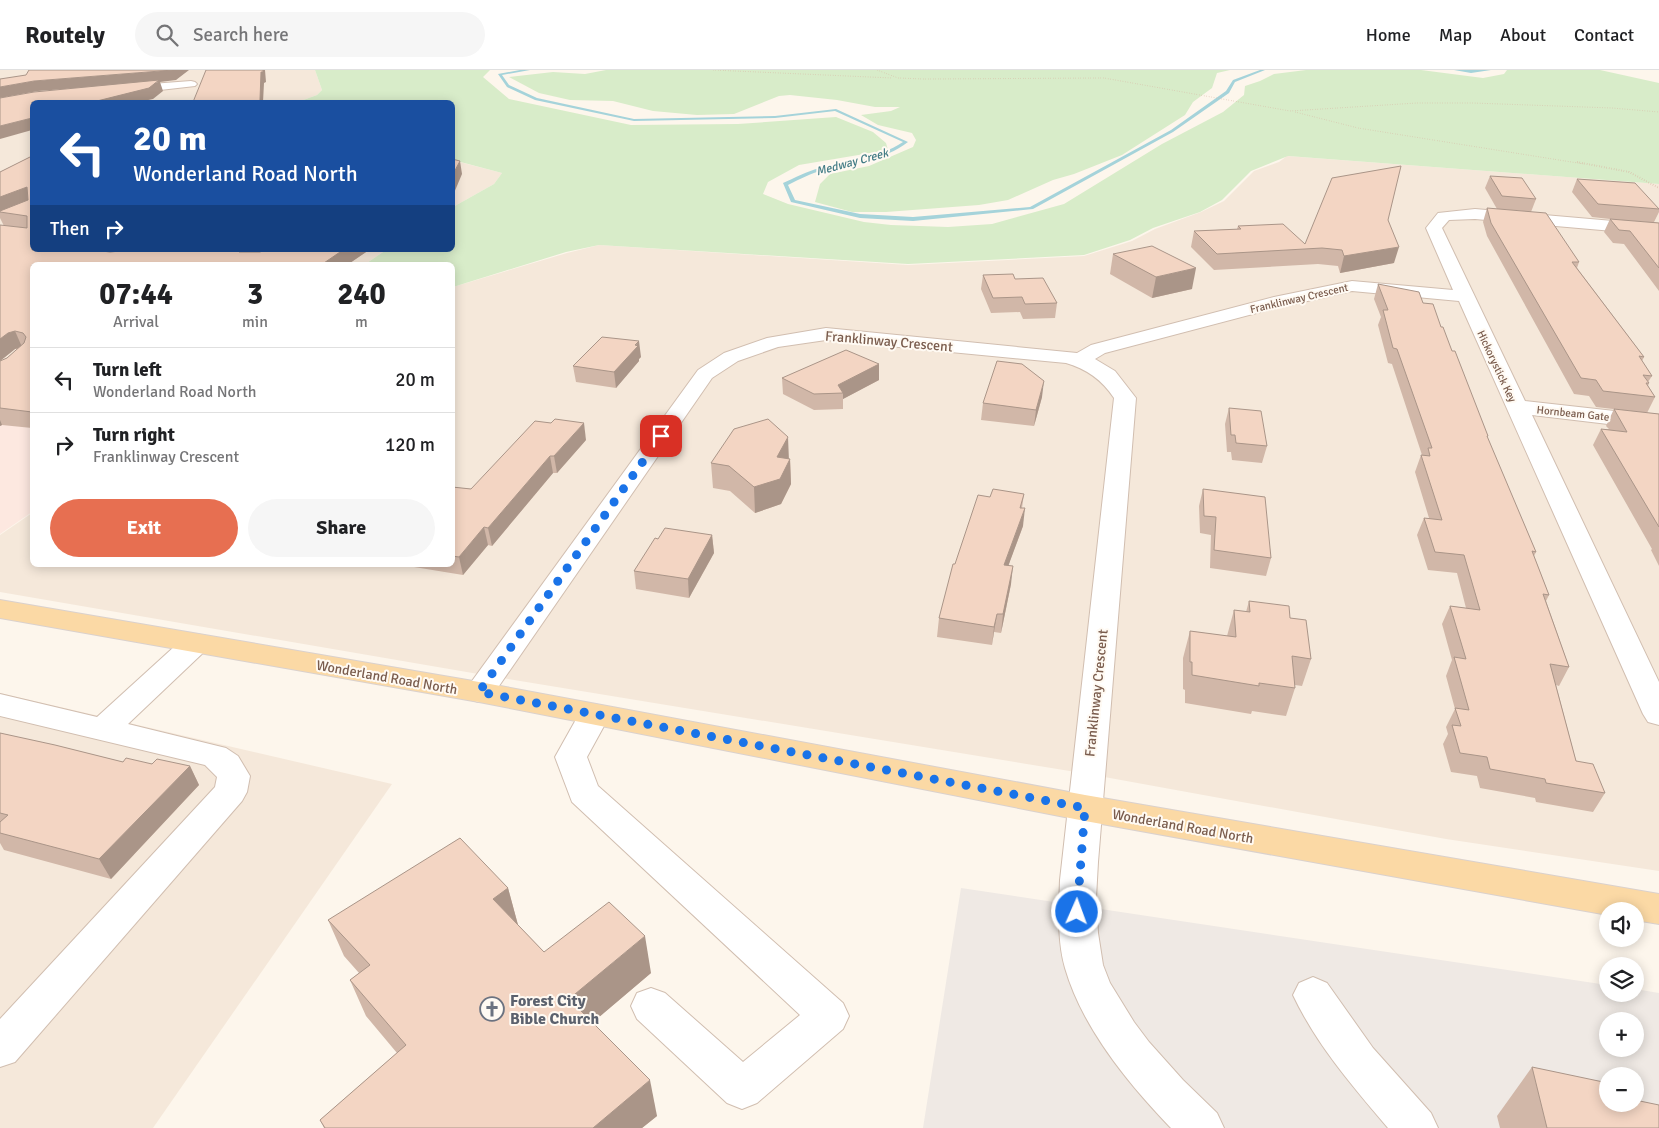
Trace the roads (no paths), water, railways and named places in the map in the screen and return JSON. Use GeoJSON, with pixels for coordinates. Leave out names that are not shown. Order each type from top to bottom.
{"type":"FeatureCollection","features":[{"type":"Feature","properties":{"kind":"main road","name":"Wonderland Road North"},"geometry":{"type":"LineString","coordinates":[[0,609],[479,692],[1085,808],[1659,909]]}},
{"type":"Feature","properties":{"kind":"street"},"geometry":{"type":"LineString","coordinates":[[183,70],[188,75],[191,84]]}},
{"type":"Feature","properties":{"kind":"street"},"geometry":{"type":"LineString","coordinates":[[115,91],[191,84]]}},
{"type":"Feature","properties":{"kind":"street"},"geometry":{"type":"LineString","coordinates":[[181,100],[191,84]]}},
{"type":"Feature","properties":{"kind":"street","name":"Hickorystick Key"},"geometry":{"type":"LineString","coordinates":[[1659,230],[1475,214],[1444,216],[1434,228],[1659,714]]}},
{"type":"Feature","properties":{"kind":"street","name":"Franklinway Crescent"},"geometry":{"type":"LineString","coordinates":[[1080,360],[1098,349],[1274,303],[1352,286],[1465,296]]}},
{"type":"Feature","properties":{"kind":"street","name":"Franklinway Crescent"},"geometry":{"type":"LineString","coordinates":[[479,692],[705,374],[731,357],[774,342],[826,334],[1067,357],[1080,360],[1097,368],[1114,380],[1125,398],[1077,896],[1077,929],[1084,970],[1107,1015],[1133,1054],[1169,1098],[1202,1128]]}},
{"type":"Feature","properties":{"kind":"street","name":"Hornbeam Gate"},"geometry":{"type":"LineString","coordinates":[[1517,407],[1659,423]]}},
{"type":"Feature","properties":{"kind":"street"},"geometry":{"type":"LineString","coordinates":[[103,729],[196,643]]}},
{"type":"Feature","properties":{"kind":"street"},"geometry":{"type":"LineString","coordinates":[[0,705],[215,756],[226,764],[234,776],[230,792],[0,1048]]}},
{"type":"Feature","properties":{"kind":"street"},"geometry":{"type":"LineString","coordinates":[[594,714],[571,757],[584,793],[829,1016],[742,1089],[652,1006]]}},
{"type":"Feature","properties":{"kind":"street"},"geometry":{"type":"LineString","coordinates":[[1313,996],[1358,1062],[1416,1128]]}},
{"type":"Feature","properties":{"kind":"waterway","name":"Medway Creek"},"geometry":{"type":"LineString","coordinates":[[528,70],[500,74],[508,86],[536,99],[634,120],[775,117],[836,110],[906,142],[896,149],[875,157],[816,170],[785,184],[793,201],[860,216],[913,219],[1031,208],[1172,131],[1228,92],[1234,81],[1263,70]]}},
{"type":"Feature","properties":{"kind":"waterway","name":"Medway Creek"},"geometry":{"type":"LineString","coordinates":[[563,70],[587,70]]}},
{"type":"Feature","properties":{"kind":"waterway","name":"Medway Creek"},"geometry":{"type":"LineString","coordinates":[[1456,70],[1471,72],[1489,70]]}},
{"type":"Feature","properties":{"kind":"place","name":"Forest City Bible Church"},"geometry":{"type":"Point","coordinates":[492,1009]}}]}
